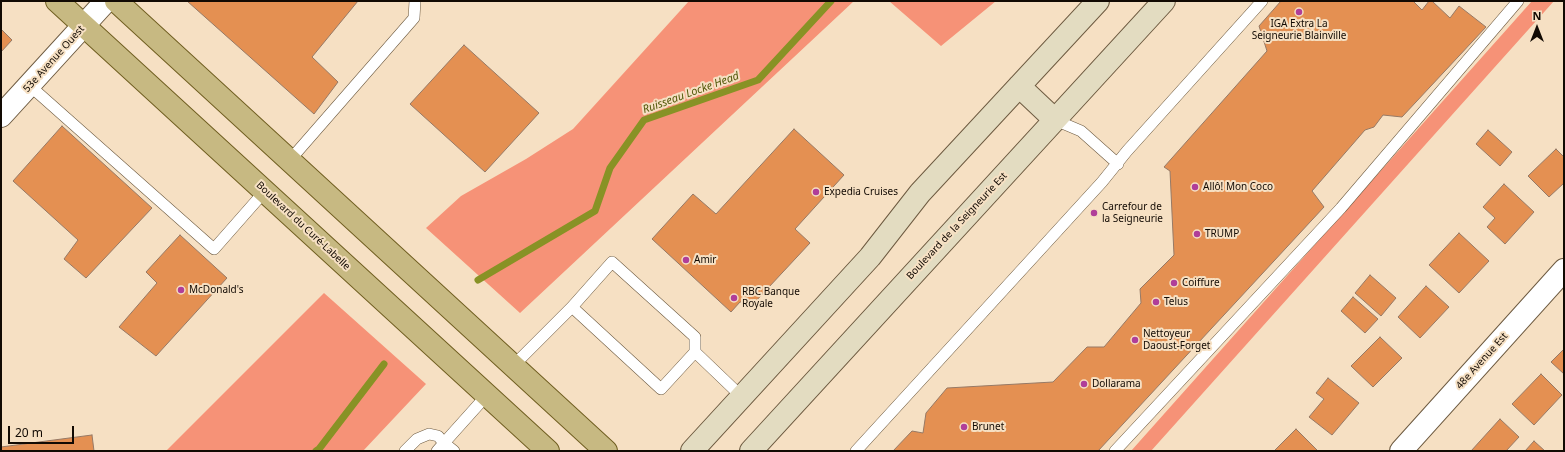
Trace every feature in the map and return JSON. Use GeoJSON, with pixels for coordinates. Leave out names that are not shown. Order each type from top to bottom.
{"type":"FeatureCollection","features":[{"type":"Feature","properties":{"kind":"main road","name":"Boulevard du Curé-Labelle"},"geometry":{"type":"LineString","coordinates":[[57,1],[548,451]]}},
{"type":"Feature","properties":{"kind":"main road"},"geometry":{"type":"LineString","coordinates":[[116,1],[606,451]]}},
{"type":"Feature","properties":{"kind":"main road"},"geometry":{"type":"LineString","coordinates":[[692,451],[870,257],[920,192],[1098,1]]}},
{"type":"Feature","properties":{"kind":"main road","name":"Boulevard de la Seigneurie Est"},"geometry":{"type":"LineString","coordinates":[[751,451],[1164,1]]}},
{"type":"Feature","properties":{"kind":"main road"},"geometry":{"type":"LineString","coordinates":[[1019,86],[1055,120]]}},
{"type":"Feature","properties":{"kind":"main road"},"geometry":{"type":"LineString","coordinates":[[488,395],[525,451]]}},
{"type":"Feature","properties":{"kind":"street","name":"53e Avenue Ouest"},"geometry":{"type":"LineString","coordinates":[[1,116],[106,1]]}},
{"type":"Feature","properties":{"kind":"street","name":"48e Avenue Est"},"geometry":{"type":"LineString","coordinates":[[1400,451],[1564,270]]}},
{"type":"Feature","properties":{"kind":"lane"},"geometry":{"type":"LineString","coordinates":[[290,160],[414,18],[415,1]]}},
{"type":"Feature","properties":{"kind":"lane"},"geometry":{"type":"LineString","coordinates":[[856,451],[1118,164],[1126,152],[1262,1]]}},
{"type":"Feature","properties":{"kind":"lane"},"geometry":{"type":"LineString","coordinates":[[1115,451],[1341,208],[1518,1]]}},
{"type":"Feature","properties":{"kind":"lane"},"geometry":{"type":"LineString","coordinates":[[29,85],[214,249],[265,191]]}},
{"type":"Feature","properties":{"kind":"lane"},"geometry":{"type":"LineString","coordinates":[[1055,120],[1082,131],[1118,164]]}},
{"type":"Feature","properties":{"kind":"lane"},"geometry":{"type":"LineString","coordinates":[[513,366],[572,307],[612,262],[695,337],[695,352],[661,389],[572,307]]}},
{"type":"Feature","properties":{"kind":"lane"},"geometry":{"type":"LineString","coordinates":[[695,352],[742,397]]}},
{"type":"Feature","properties":{"kind":"lane"},"geometry":{"type":"LineString","coordinates":[[441,447],[488,395]]}},
{"type":"Feature","properties":{"kind":"lane"},"geometry":{"type":"LineString","coordinates":[[405,451],[417,439],[429,434],[438,436],[441,447]]}},
{"type":"Feature","properties":{"kind":"lane"},"geometry":{"type":"LineString","coordinates":[[441,447],[454,451]]}},
{"type":"Feature","properties":{"kind":"shaded area"},"geometry":{"type":"Polygon","coordinates":[[[689,1],[854,1],[520,313],[426,228],[461,196],[526,159],[573,129],[689,1]]]}},
{"type":"Feature","properties":{"kind":"shaded area"},"geometry":{"type":"Polygon","coordinates":[[[889,1],[996,1],[941,46],[889,1]]]}},
{"type":"Feature","properties":{"kind":"shaded area"},"geometry":{"type":"Polygon","coordinates":[[[1532,1],[1554,1],[1151,451],[1131,451],[1532,1]]]}},
{"type":"Feature","properties":{"kind":"shaded area"},"geometry":{"type":"Polygon","coordinates":[[[324,293],[426,384],[363,451],[166,451],[324,293]]]}},
{"type":"Feature","properties":{"kind":"building"},"geometry":{"type":"Polygon","coordinates":[[[187,1],[358,1],[312,57],[338,82],[314,114],[187,1]]]}},
{"type":"Feature","properties":{"kind":"building"},"geometry":{"type":"Polygon","coordinates":[[[1281,1],[1413,1],[1422,10],[1429,1],[1432,1],[1450,18],[1459,6],[1486,27],[1402,117],[1383,115],[1374,127],[1365,130],[1312,191],[1324,207],[1098,451],[893,451],[912,431],[923,433],[926,413],[947,388],[1053,382],[1087,347],[1104,347],[1141,303],[1140,289],[1174,255],[1170,171],[1164,167],[1267,51],[1259,26],[1281,1]]]}},
{"type":"Feature","properties":{"kind":"building"},"geometry":{"type":"Polygon","coordinates":[[[1,29],[12,40],[1,52],[1,29]]]}},
{"type":"Feature","properties":{"kind":"building"},"geometry":{"type":"Polygon","coordinates":[[[464,45],[539,113],[485,172],[410,104],[464,45]]]}},
{"type":"Feature","properties":{"kind":"building"},"geometry":{"type":"Polygon","coordinates":[[[62,126],[152,208],[86,278],[64,259],[78,240],[13,181],[62,126]]]}},
{"type":"Feature","properties":{"kind":"building"},"geometry":{"type":"Polygon","coordinates":[[[794,129],[844,175],[795,229],[810,243],[755,302],[740,302],[731,312],[652,239],[693,194],[716,214],[794,129]]]}},
{"type":"Feature","properties":{"kind":"building"},"geometry":{"type":"Polygon","coordinates":[[[1488,130],[1512,152],[1500,166],[1476,144],[1488,130]]]}},
{"type":"Feature","properties":{"kind":"building"},"geometry":{"type":"Polygon","coordinates":[[[1556,149],[1564,157],[1564,183],[1549,197],[1528,176],[1556,149]]]}},
{"type":"Feature","properties":{"kind":"building"},"geometry":{"type":"Polygon","coordinates":[[[1504,184],[1534,212],[1505,244],[1487,227],[1495,218],[1483,207],[1504,184]]]}},
{"type":"Feature","properties":{"kind":"building"},"geometry":{"type":"Polygon","coordinates":[[[1459,233],[1489,261],[1459,293],[1429,265],[1459,233]]]}},
{"type":"Feature","properties":{"kind":"building"},"geometry":{"type":"Polygon","coordinates":[[[180,235],[227,278],[156,356],[119,327],[157,283],[146,272],[180,235]]]}},
{"type":"Feature","properties":{"kind":"building"},"geometry":{"type":"Polygon","coordinates":[[[1370,275],[1396,298],[1381,316],[1355,293],[1370,275]]]}},
{"type":"Feature","properties":{"kind":"building"},"geometry":{"type":"Polygon","coordinates":[[[1426,286],[1449,307],[1420,338],[1398,317],[1426,286]]]}},
{"type":"Feature","properties":{"kind":"building"},"geometry":{"type":"Polygon","coordinates":[[[1353,297],[1378,319],[1365,333],[1341,311],[1353,297]]]}},
{"type":"Feature","properties":{"kind":"building"},"geometry":{"type":"Polygon","coordinates":[[[1380,337],[1402,358],[1373,387],[1351,366],[1380,337]]]}},
{"type":"Feature","properties":{"kind":"building"},"geometry":{"type":"Polygon","coordinates":[[[1564,349],[1564,374],[1551,362],[1564,349]]]}},
{"type":"Feature","properties":{"kind":"building"},"geometry":{"type":"Polygon","coordinates":[[[1541,374],[1562,395],[1534,425],[1512,404],[1541,374]]]}},
{"type":"Feature","properties":{"kind":"building"},"geometry":{"type":"Polygon","coordinates":[[[1328,378],[1359,403],[1332,435],[1309,417],[1324,399],[1316,393],[1328,378]]]}},
{"type":"Feature","properties":{"kind":"building"},"geometry":{"type":"Polygon","coordinates":[[[1500,419],[1519,437],[1506,451],[1471,451],[1500,419]]]}},
{"type":"Feature","properties":{"kind":"building"},"geometry":{"type":"Polygon","coordinates":[[[1296,429],[1317,451],[1274,451],[1296,429]]]}},
{"type":"Feature","properties":{"kind":"building"},"geometry":{"type":"Polygon","coordinates":[[[92,435],[94,451],[1,451],[1,447],[92,435]]]}},
{"type":"Feature","properties":{"kind":"building"},"geometry":{"type":"Polygon","coordinates":[[[1534,441],[1545,451],[1525,451],[1534,441]]]}},
{"type":"Feature","properties":{"kind":"waterway","name":"Ruisseau Locke Head"},"geometry":{"type":"LineString","coordinates":[[478,280],[595,211],[610,168],[644,120],[758,80],[831,1]]}},
{"type":"Feature","properties":{"kind":"waterway","name":"Ruisseau Locke Head"},"geometry":{"type":"LineString","coordinates":[[316,451],[384,364]]}},
{"type":"Feature","properties":{"kind":"place","name":"IGA Extra La Seigneurie Blainville"},"geometry":{"type":"Point","coordinates":[1299,12]}},
{"type":"Feature","properties":{"kind":"place","name":"Allô! Mon Coco"},"geometry":{"type":"Point","coordinates":[1195,187]}},
{"type":"Feature","properties":{"kind":"place","name":"Expedia Cruises"},"geometry":{"type":"Point","coordinates":[816,192]}},
{"type":"Feature","properties":{"kind":"place","name":"Carrefour de la Seigneurie"},"geometry":{"type":"Point","coordinates":[1094,213]}},
{"type":"Feature","properties":{"kind":"place","name":"TRUMP"},"geometry":{"type":"Point","coordinates":[1197,234]}},
{"type":"Feature","properties":{"kind":"place","name":"Amir"},"geometry":{"type":"Point","coordinates":[686,260]}},
{"type":"Feature","properties":{"kind":"place","name":"Coiffure"},"geometry":{"type":"Point","coordinates":[1174,283]}},
{"type":"Feature","properties":{"kind":"place","name":"McDonald's"},"geometry":{"type":"Point","coordinates":[181,290]}},
{"type":"Feature","properties":{"kind":"place","name":"RBC Banque Royale"},"geometry":{"type":"Point","coordinates":[734,298]}},
{"type":"Feature","properties":{"kind":"place","name":"Telus"},"geometry":{"type":"Point","coordinates":[1156,302]}},
{"type":"Feature","properties":{"kind":"place","name":"Nettoyeur Daoust-Forget"},"geometry":{"type":"Point","coordinates":[1135,340]}},
{"type":"Feature","properties":{"kind":"place","name":"Dollarama"},"geometry":{"type":"Point","coordinates":[1084,384]}},
{"type":"Feature","properties":{"kind":"place","name":"Brunet"},"geometry":{"type":"Point","coordinates":[964,427]}}]}
